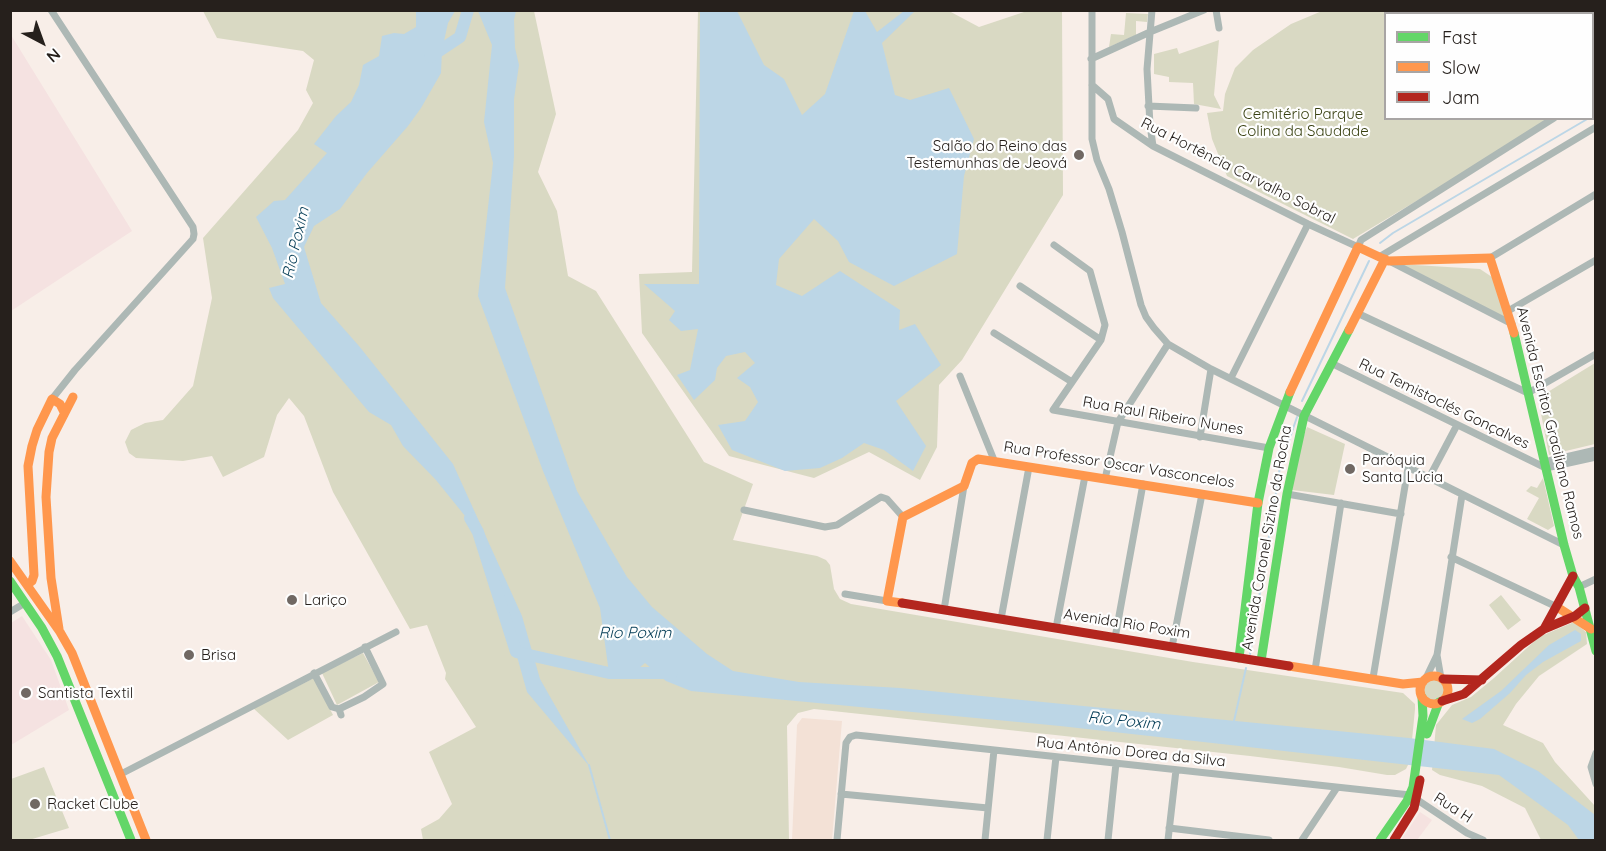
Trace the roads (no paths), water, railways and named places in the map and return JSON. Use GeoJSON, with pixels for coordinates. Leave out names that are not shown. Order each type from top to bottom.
{"type":"FeatureCollection","features":[{"type":"Feature","properties":{"kind":"street"},"geometry":{"type":"LineString","coordinates":[[27,585],[32,581],[34,575],[28,466],[37,430],[52,399],[82,361],[193,240],[194,234],[193,227],[51,10]]}},
{"type":"Feature","properties":{"kind":"street"},"geometry":{"type":"LineString","coordinates":[[1092,10],[1092,139],[1097,160],[1109,189],[1141,305],[1146,317],[1168,344],[1211,369],[1564,545]]}},
{"type":"Feature","properties":{"kind":"street"},"geometry":{"type":"LineString","coordinates":[[1152,10],[1147,69],[1148,106],[1153,146]]}},
{"type":"Feature","properties":{"kind":"street"},"geometry":{"type":"LineString","coordinates":[[1091,59],[1204,10]]}},
{"type":"Feature","properties":{"kind":"street"},"geometry":{"type":"LineString","coordinates":[[1216,10],[1219,28]]}},
{"type":"Feature","properties":{"kind":"street","name":"Rua Hortência Carvalho Sobral"},"geometry":{"type":"LineString","coordinates":[[1092,85],[1108,99],[1114,119],[1153,146],[1358,247]]}},
{"type":"Feature","properties":{"kind":"street"},"geometry":{"type":"LineString","coordinates":[[1148,106],[1196,108]]}},
{"type":"Feature","properties":{"kind":"street"},"geometry":{"type":"LineString","coordinates":[[1239,658],[1258,503],[1269,448],[1284,405],[1361,240],[1551,120]]}},
{"type":"Feature","properties":{"kind":"street"},"geometry":{"type":"LineString","coordinates":[[1384,259],[1596,127]]}},
{"type":"Feature","properties":{"kind":"street"},"geometry":{"type":"LineString","coordinates":[[1384,259],[1490,258],[1580,207],[1596,194]]}},
{"type":"Feature","properties":{"kind":"street"},"geometry":{"type":"LineString","coordinates":[[1231,378],[1308,224]]}},
{"type":"Feature","properties":{"kind":"street"},"geometry":{"type":"LineString","coordinates":[[994,333],[1072,382],[1101,340],[1104,332],[1104,318],[1090,271],[1054,245]]}},
{"type":"Feature","properties":{"kind":"street"},"geometry":{"type":"LineString","coordinates":[[1358,247],[1512,324]]}},
{"type":"Feature","properties":{"kind":"street","name":"Avenida Escritor Graciliano Ramos"},"geometry":{"type":"LineString","coordinates":[[1490,258],[1512,324],[1564,545],[1573,576],[1579,587],[1596,651]]}},
{"type":"Feature","properties":{"kind":"street","name":"Avenida Coronel Sizino da Rocha"},"geometry":{"type":"LineString","coordinates":[[1261,661],[1287,494],[1304,416],[1384,259]]}},
{"type":"Feature","properties":{"kind":"street"},"geometry":{"type":"LineString","coordinates":[[1508,310],[1548,284],[1596,260]]}},
{"type":"Feature","properties":{"kind":"street"},"geometry":{"type":"LineString","coordinates":[[1020,285],[1101,340]]}},
{"type":"Feature","properties":{"kind":"street"},"geometry":{"type":"LineString","coordinates":[[1357,313],[1528,393],[1596,354]]}},
{"type":"Feature","properties":{"kind":"street"},"geometry":{"type":"LineString","coordinates":[[1105,479],[1118,422],[1168,344]]}},
{"type":"Feature","properties":{"kind":"street","name":"Rua Temistoclés Gonçalves"},"geometry":{"type":"LineString","coordinates":[[1331,363],[1545,465]]}},
{"type":"Feature","properties":{"kind":"street"},"geometry":{"type":"LineString","coordinates":[[1200,437],[1211,369]]}},
{"type":"Feature","properties":{"kind":"street"},"geometry":{"type":"LineString","coordinates":[[960,376],[994,460]]}},
{"type":"Feature","properties":{"kind":"street","name":"Rua Raul Ribeiro Nunes"},"geometry":{"type":"LineString","coordinates":[[1072,382],[1053,410],[1269,448]]}},
{"type":"Feature","properties":{"kind":"street"},"geometry":{"type":"LineString","coordinates":[[60,632],[51,578],[46,497],[52,438],[73,397]]}},
{"type":"Feature","properties":{"kind":"street"},"geometry":{"type":"LineString","coordinates":[[52,399],[60,404],[64,412]]}},
{"type":"Feature","properties":{"kind":"street"},"geometry":{"type":"LineString","coordinates":[[1429,478],[1457,425]]}},
{"type":"Feature","properties":{"kind":"street"},"geometry":{"type":"LineString","coordinates":[[1545,465],[1596,450]]}},
{"type":"Feature","properties":{"kind":"street"},"geometry":{"type":"LineString","coordinates":[[1545,465],[1596,457]]}},
{"type":"Feature","properties":{"kind":"street","name":"Rua Professor Oscar Vasconcelos"},"geometry":{"type":"LineString","coordinates":[[964,486],[972,463],[982,459],[1258,503]]}},
{"type":"Feature","properties":{"kind":"street"},"geometry":{"type":"LineString","coordinates":[[1001,619],[1029,467]]}},
{"type":"Feature","properties":{"kind":"street"},"geometry":{"type":"LineString","coordinates":[[1373,678],[1408,468]]}},
{"type":"Feature","properties":{"kind":"street"},"geometry":{"type":"LineString","coordinates":[[1056,628],[1085,476]]}},
{"type":"Feature","properties":{"kind":"street"},"geometry":{"type":"LineString","coordinates":[[1115,638],[1143,484]]}},
{"type":"Feature","properties":{"kind":"street"},"geometry":{"type":"LineString","coordinates":[[903,517],[964,486]]}},
{"type":"Feature","properties":{"kind":"street"},"geometry":{"type":"LineString","coordinates":[[944,610],[964,486]]}},
{"type":"Feature","properties":{"kind":"street"},"geometry":{"type":"LineString","coordinates":[[1172,647],[1202,494]]}},
{"type":"Feature","properties":{"kind":"street"},"geometry":{"type":"LineString","coordinates":[[1287,494],[1401,514]]}},
{"type":"Feature","properties":{"kind":"street"},"geometry":{"type":"LineString","coordinates":[[1394,840],[1409,817],[1418,775],[1425,728],[1421,696],[1424,680],[1437,656],[1462,495]]}},
{"type":"Feature","properties":{"kind":"street"},"geometry":{"type":"LineString","coordinates":[[744,510],[825,527],[837,525],[881,497],[890,501],[903,517],[887,601]]}},
{"type":"Feature","properties":{"kind":"street"},"geometry":{"type":"LineString","coordinates":[[1315,670],[1341,504]]}},
{"type":"Feature","properties":{"kind":"street"},"geometry":{"type":"LineString","coordinates":[[1451,557],[1557,607],[1591,629]]}},
{"type":"Feature","properties":{"kind":"street"},"geometry":{"type":"LineString","coordinates":[[10,561],[72,653],[146,840]]}},
{"type":"Feature","properties":{"kind":"street"},"geometry":{"type":"LineString","coordinates":[[1544,629],[1573,576]]}},
{"type":"Feature","properties":{"kind":"street"},"geometry":{"type":"LineString","coordinates":[[1568,587],[1573,584],[1579,587],[1596,579]]}},
{"type":"Feature","properties":{"kind":"street"},"geometry":{"type":"LineString","coordinates":[[10,581],[42,628],[57,656],[131,840]]}},
{"type":"Feature","properties":{"kind":"street","name":"Avenida Rio Poxim"},"geometry":{"type":"LineString","coordinates":[[845,594],[1403,684],[1424,680]]}},
{"type":"Feature","properties":{"kind":"street"},"geometry":{"type":"LineString","coordinates":[[10,612],[25,603]]}},
{"type":"Feature","properties":{"kind":"street"},"geometry":{"type":"LineString","coordinates":[[1421,696],[1431,703],[1464,694],[1521,645],[1544,629],[1585,608]]}},
{"type":"Feature","properties":{"kind":"street"},"geometry":{"type":"LineString","coordinates":[[121,774],[396,632]]}},
{"type":"Feature","properties":{"kind":"street"},"geometry":{"type":"LineString","coordinates":[[314,673],[332,707],[340,712],[383,684],[365,647]]}},
{"type":"Feature","properties":{"kind":"street"},"geometry":{"type":"LineString","coordinates":[[1425,728],[1448,690],[1442,678],[1437,656]]}},
{"type":"Feature","properties":{"kind":"street"},"geometry":{"type":"LineString","coordinates":[[1424,680],[1434,676],[1482,680]]}},
{"type":"Feature","properties":{"kind":"street","name":"Avenida Rio Poxim"},"geometry":{"type":"LineString","coordinates":[[1403,684],[1421,696]]}},
{"type":"Feature","properties":{"kind":"street","name":"Rua Antônio Dorea da Silva"},"geometry":{"type":"LineString","coordinates":[[842,794],[846,742],[850,737],[856,735],[1413,798]]}},
{"type":"Feature","properties":{"kind":"street"},"geometry":{"type":"LineString","coordinates":[[985,840],[994,750]]}},
{"type":"Feature","properties":{"kind":"street"},"geometry":{"type":"LineString","coordinates":[[1596,753],[1591,767],[1596,784]]}},
{"type":"Feature","properties":{"kind":"street"},"geometry":{"type":"LineString","coordinates":[[1047,840],[1056,757]]}},
{"type":"Feature","properties":{"kind":"street"},"geometry":{"type":"LineString","coordinates":[[1108,840],[1116,763]]}},
{"type":"Feature","properties":{"kind":"street"},"geometry":{"type":"LineString","coordinates":[[1168,840],[1176,770]]}},
{"type":"Feature","properties":{"kind":"street"},"geometry":{"type":"LineString","coordinates":[[1302,840],[1336,789]]}},
{"type":"Feature","properties":{"kind":"street"},"geometry":{"type":"LineString","coordinates":[[837,840],[842,794],[988,808]]}},
{"type":"Feature","properties":{"kind":"street"},"geometry":{"type":"LineString","coordinates":[[1380,840],[1413,798]]}},
{"type":"Feature","properties":{"kind":"street","name":"Rua H"},"geometry":{"type":"LineString","coordinates":[[1413,798],[1467,833],[1483,840]]}},
{"type":"Feature","properties":{"kind":"street"},"geometry":{"type":"LineString","coordinates":[[1169,828],[1269,840]]}},
{"type":"Feature","properties":{"kind":"water","name":"Rio Poxim"},"geometry":{"type":"Polygon","coordinates":[[[416,11],[455,11],[448,23],[442,50],[441,73],[408,126],[367,173],[340,209],[314,226],[304,247],[321,303],[359,346],[453,464],[522,616],[540,679],[590,767],[527,692],[502,603],[478,532],[436,480],[403,446],[391,425],[369,412],[273,298],[269,288],[285,284],[272,248],[256,217],[274,201],[285,200],[327,153],[314,144],[336,116],[351,102],[359,85],[363,65],[379,56],[382,36],[394,33],[404,34],[416,27],[416,11]]]}},
{"type":"Feature","properties":{"kind":"water","name":"Rio Poxim"},"geometry":{"type":"Polygon","coordinates":[[[478,11],[516,11],[515,48],[519,65],[514,99],[514,156],[505,288],[577,491],[627,577],[652,607],[707,654],[733,671],[799,682],[900,688],[1409,738],[1494,749],[1538,771],[1595,815],[1595,840],[1579,840],[1568,825],[1499,775],[1060,726],[691,691],[666,681],[645,663],[633,673],[609,673],[600,608],[543,471],[478,296],[493,163],[484,122],[492,45],[478,11]]]}},
{"type":"Feature","properties":{"kind":"water"},"geometry":{"type":"Polygon","coordinates":[[[700,11],[737,11],[764,65],[784,79],[802,115],[825,94],[854,11],[865,11],[877,32],[904,11],[915,11],[882,43],[895,95],[910,100],[949,88],[974,139],[964,176],[957,254],[894,286],[849,262],[838,241],[814,219],[779,259],[776,285],[802,296],[840,271],[900,310],[899,330],[915,324],[941,365],[896,401],[926,446],[913,471],[884,450],[864,443],[842,458],[820,468],[785,471],[732,450],[718,425],[745,421],[758,402],[750,387],[737,378],[755,363],[745,352],[726,356],[717,368],[715,380],[694,400],[677,375],[690,370],[698,329],[681,331],[669,320],[675,311],[644,284],[699,284],[700,11]]]}},
{"type":"Feature","properties":{"kind":"water"},"geometry":{"type":"Polygon","coordinates":[[[1575,630],[1581,634],[1581,641],[1543,662],[1526,675],[1510,693],[1480,719],[1472,723],[1462,719],[1501,691],[1549,645],[1575,630]]]}},
{"type":"Feature","properties":{"kind":"waterway","name":"Rio Poxim"},"geometry":{"type":"LineString","coordinates":[[430,57],[460,37],[468,10]]}},
{"type":"Feature","properties":{"kind":"waterway"},"geometry":{"type":"LineString","coordinates":[[1380,243],[1393,233],[1586,120]]}},
{"type":"Feature","properties":{"kind":"waterway"},"geometry":{"type":"LineString","coordinates":[[1302,401],[1369,261]]}},
{"type":"Feature","properties":{"kind":"waterway"},"geometry":{"type":"LineString","coordinates":[[1250,654],[1280,467],[1297,417]]}},
{"type":"Feature","properties":{"kind":"waterway","name":"Rio Poxim"},"geometry":{"type":"LineString","coordinates":[[470,518],[478,532],[516,652],[609,673],[672,673]]}},
{"type":"Feature","properties":{"kind":"waterway"},"geometry":{"type":"LineString","coordinates":[[1234,721],[1246,668]]}},
{"type":"Feature","properties":{"kind":"waterway"},"geometry":{"type":"LineString","coordinates":[[589,765],[610,840]]}},
{"type":"Feature","properties":{"kind":"place","name":"Salão do Reino das Testemunhas de Jeová"},"geometry":{"type":"Point","coordinates":[1079,155]}},
{"type":"Feature","properties":{"kind":"place","name":"Paróquia Santa Lúcia"},"geometry":{"type":"Point","coordinates":[1350,469]}},
{"type":"Feature","properties":{"kind":"place","name":"Lariço"},"geometry":{"type":"Point","coordinates":[292,600]}},
{"type":"Feature","properties":{"kind":"place","name":"Brisa"},"geometry":{"type":"Point","coordinates":[189,655]}},
{"type":"Feature","properties":{"kind":"place","name":"Santista Textil"},"geometry":{"type":"Point","coordinates":[26,693]}},
{"type":"Feature","properties":{"kind":"place","name":"Racket Clube"},"geometry":{"type":"Point","coordinates":[35,804]}},
{"type":"Feature","properties":{"kind":"park label","name":"Cemitério Parque Colina da Saudade"},"geometry":{"type":"Point","coordinates":[1303,122]}}]}
